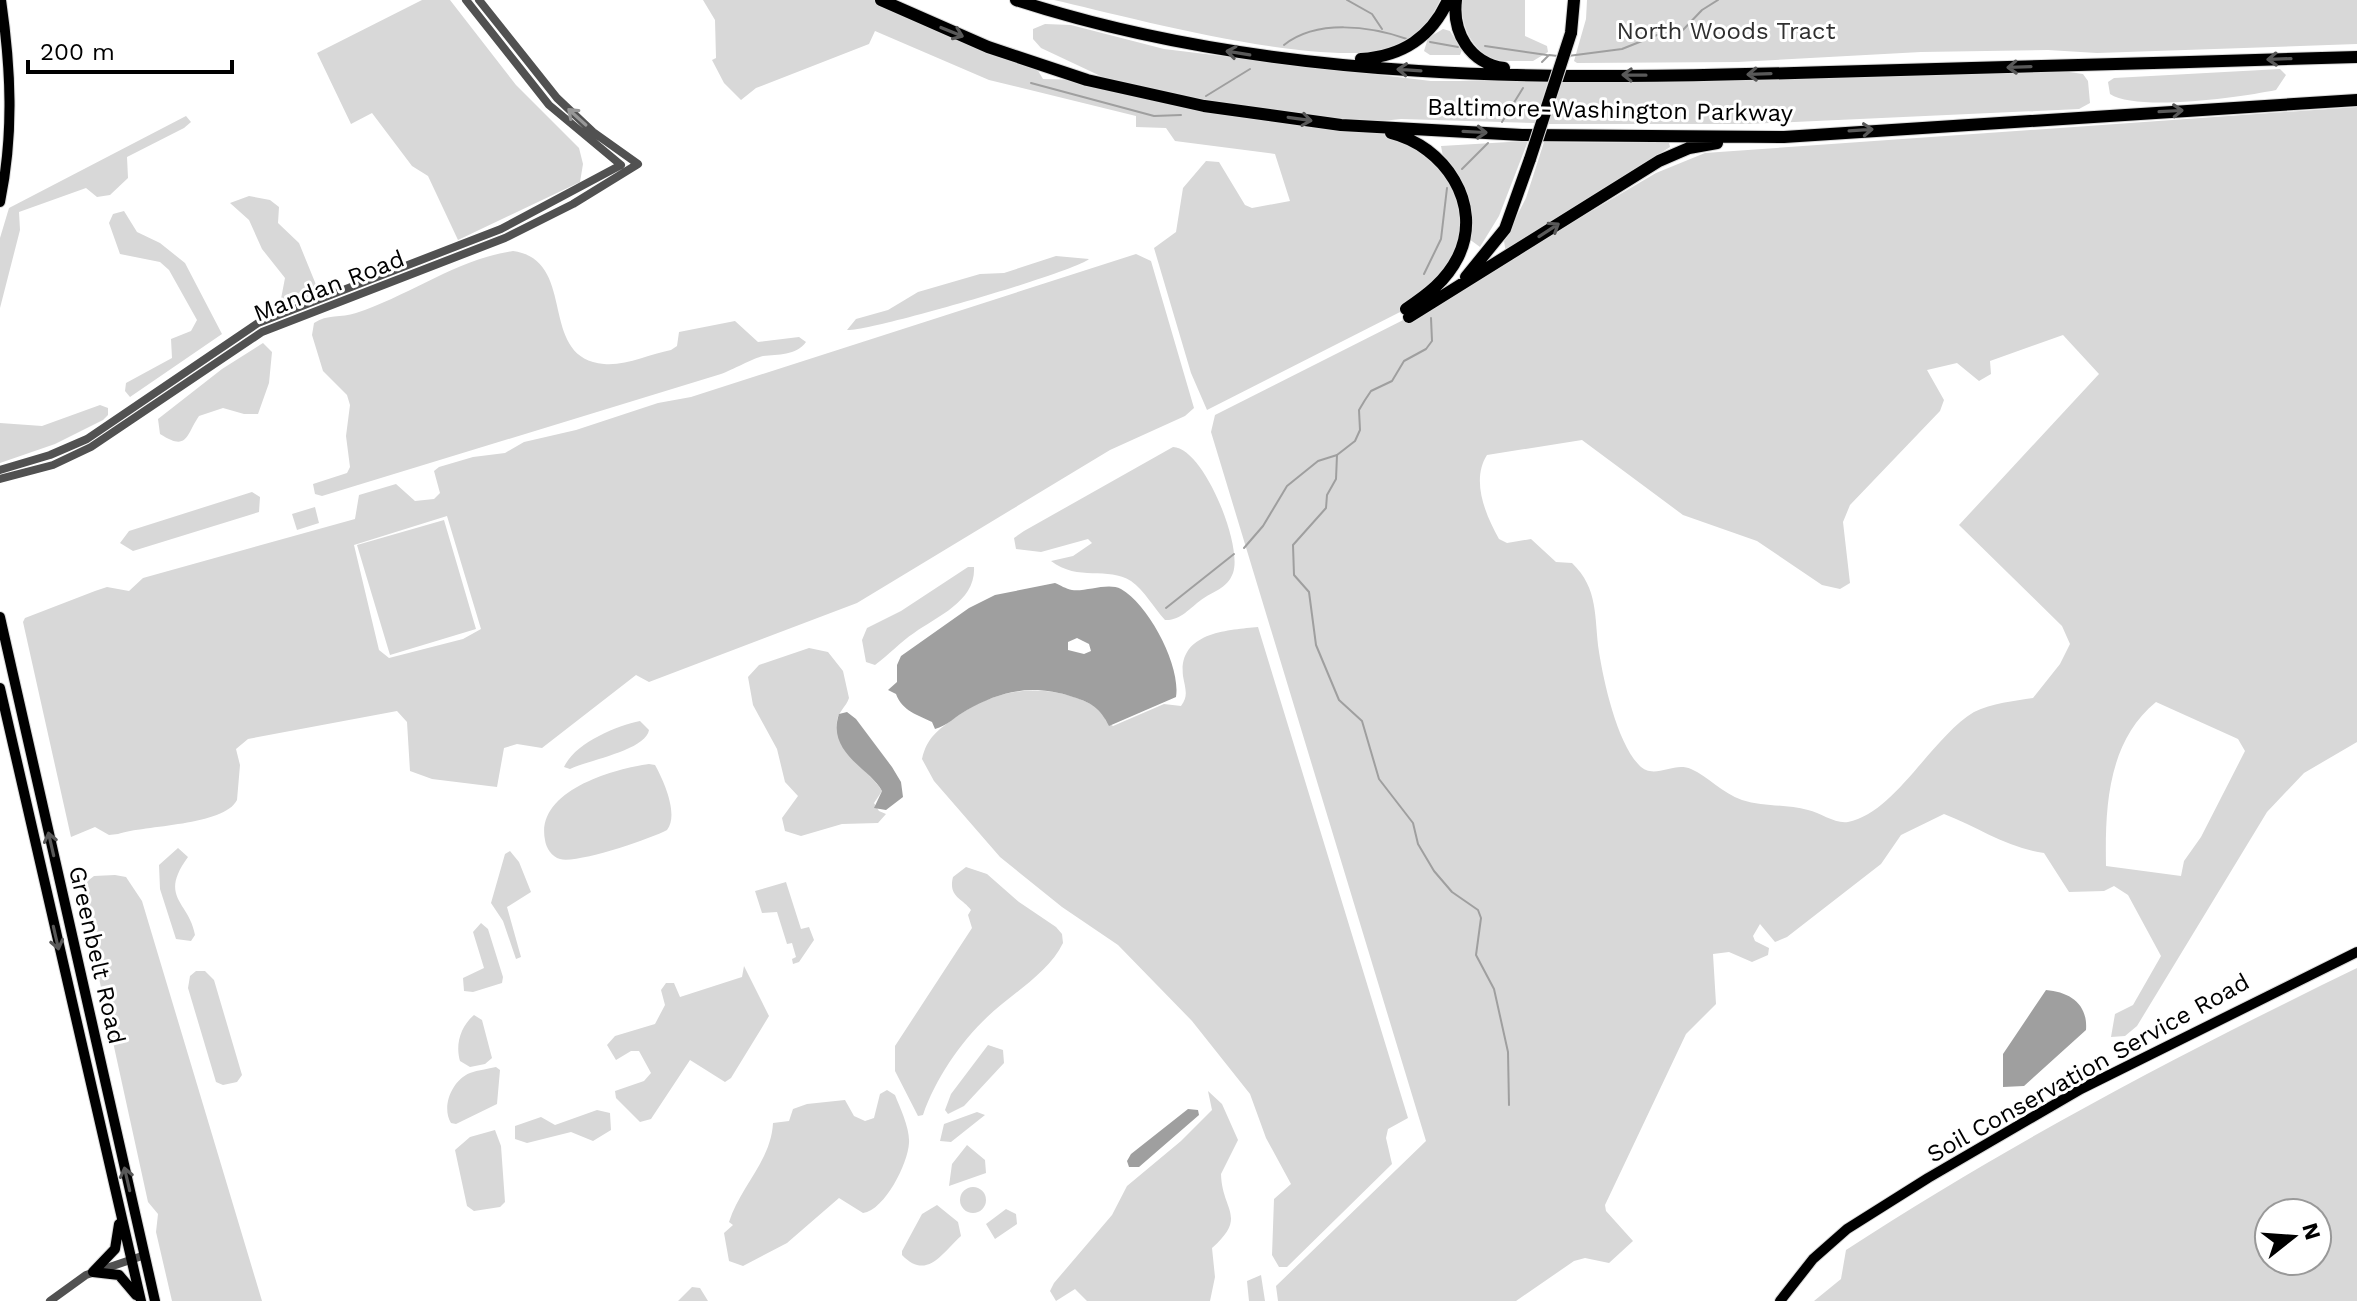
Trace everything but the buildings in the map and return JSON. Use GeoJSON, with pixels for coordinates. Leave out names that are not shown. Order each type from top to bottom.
{"type":"FeatureCollection","features":[{"type":"Feature","properties":{"kind":"highway","name":"Baltimore-Washington Parkway"},"geometry":{"type":"LineString","coordinates":[[881,0],[988,47],[1087,80],[1204,106],[1341,125],[1522,135],[1784,137],[2357,100]]}},
{"type":"Feature","properties":{"kind":"highway","name":"Baltimore-Washington Parkway"},"geometry":{"type":"LineString","coordinates":[[1016,0],[1158,39],[1257,56],[1453,72],[1719,76],[2357,57]]}},
{"type":"Feature","properties":{"kind":"highway"},"geometry":{"type":"LineString","coordinates":[[1339,64],[1403,50],[1431,29],[1448,0]]}},
{"type":"Feature","properties":{"kind":"highway"},"geometry":{"type":"LineString","coordinates":[[1456,0],[1458,31],[1474,55],[1493,66],[1543,74]]}},
{"type":"Feature","properties":{"kind":"highway"},"geometry":{"type":"LineString","coordinates":[[1407,313],[1461,273],[1513,207],[1571,33],[1574,0]]}},
{"type":"Feature","properties":{"kind":"highway"},"geometry":{"type":"LineString","coordinates":[[1341,125],[1415,140],[1440,158],[1460,191],[1465,224],[1460,253],[1439,284],[1407,313]]}},
{"type":"Feature","properties":{"kind":"highway"},"geometry":{"type":"LineString","coordinates":[[1407,313],[1674,153],[1705,144],[1784,137]]}},
{"type":"Feature","properties":{"kind":"main road"},"geometry":{"type":"LineString","coordinates":[[0,202],[10,146],[11,104],[1,0]]}},
{"type":"Feature","properties":{"kind":"main road","name":"Greenbelt Road"},"geometry":{"type":"LineString","coordinates":[[0,617],[155,1301]]}},
{"type":"Feature","properties":{"kind":"main road","name":"Greenbelt Road"},"geometry":{"type":"LineString","coordinates":[[0,688],[140,1301]]}},
{"type":"Feature","properties":{"kind":"main road","name":"Soil Conservation Service Road"},"geometry":{"type":"LineString","coordinates":[[1780,1301],[1813,1259],[1847,1229],[1928,1178],[2094,1082],[2357,952]]}},
{"type":"Feature","properties":{"kind":"main road"},"geometry":{"type":"LineString","coordinates":[[93,1272],[115,1249],[119,1208]]}},
{"type":"Feature","properties":{"kind":"main road"},"geometry":{"type":"LineString","coordinates":[[93,1272],[119,1275],[129,1282],[140,1301]]}},
{"type":"Feature","properties":{"kind":"street","name":"Mandan Road"},"geometry":{"type":"LineString","coordinates":[[0,470],[50,455],[87,439],[258,323],[501,229],[621,165],[549,105],[466,0]]}},
{"type":"Feature","properties":{"kind":"street","name":"Mandan Road"},"geometry":{"type":"LineString","coordinates":[[0,479],[53,465],[91,447],[262,332],[505,238],[573,204],[638,164],[587,126],[557,98],[479,0]]}},
{"type":"Feature","properties":{"kind":"street"},"geometry":{"type":"LineString","coordinates":[[50,1301],[93,1272],[145,1255]]}},
{"type":"Feature","properties":{"kind":"green space"},"geometry":{"type":"Polygon","coordinates":[[[422,0],[450,0],[516,85],[579,148],[583,164],[580,182],[458,240],[428,176],[412,166],[372,113],[351,124],[317,53],[422,0]]]}},
{"type":"Feature","properties":{"kind":"green space"},"geometry":{"type":"Polygon","coordinates":[[[703,0],[881,0],[1034,64],[1043,79],[1087,80],[1126,88],[1041,48],[1033,39],[1033,29],[1045,24],[1071,25],[1164,49],[1431,81],[1548,81],[1535,123],[1401,119],[1344,125],[1391,133],[1444,162],[1441,146],[1528,141],[1499,216],[1480,247],[1465,236],[1460,253],[1406,309],[1207,410],[1191,373],[1154,248],[1176,232],[1183,188],[1206,161],[1219,162],[1245,205],[1252,208],[1290,201],[1275,154],[1175,141],[1166,128],[1136,127],[1136,116],[989,80],[875,31],[869,44],[756,88],[741,100],[724,83],[712,60],[716,58],[715,20],[703,0]]]}},
{"type":"Feature","properties":{"kind":"green space"},"geometry":{"type":"Polygon","coordinates":[[[1054,0],[1440,0],[1420,32],[1402,45],[1371,52],[1330,53],[1231,40],[1054,0]]]}},
{"type":"Feature","properties":{"kind":"green space"},"geometry":{"type":"Polygon","coordinates":[[[1462,0],[1525,0],[1525,36],[1547,46],[1548,52],[1533,61],[1492,61],[1468,35],[1462,0]]]}},
{"type":"Feature","properties":{"kind":"green space","name":"North Woods Tract"},"geometry":{"type":"Polygon","coordinates":[[[1587,0],[2357,0],[2357,44],[2097,53],[2048,50],[1921,52],[1738,62],[1577,63],[1574,61],[1586,19],[1587,0]]]}},
{"type":"Feature","properties":{"kind":"green space"},"geometry":{"type":"Polygon","coordinates":[[[1443,29],[1450,31],[1462,50],[1460,55],[1430,55],[1424,51],[1428,38],[1443,29]]]}},
{"type":"Feature","properties":{"kind":"green space"},"geometry":{"type":"Polygon","coordinates":[[[2280,69],[2286,75],[2276,90],[2190,101],[2143,102],[2123,99],[2110,94],[2108,82],[2114,78],[2280,69]]]}},
{"type":"Feature","properties":{"kind":"green space"},"geometry":{"type":"Polygon","coordinates":[[[2062,71],[2083,74],[2088,81],[2090,103],[2079,109],[1749,124],[1548,124],[1562,81],[2062,71]]]}},
{"type":"Feature","properties":{"kind":"green space"},"geometry":{"type":"Polygon","coordinates":[[[2357,107],[2357,742],[2304,773],[2267,812],[2137,1026],[2125,1036],[2111,1037],[2115,1014],[2133,1005],[2161,956],[2128,895],[2114,886],[2104,891],[2069,892],[2044,853],[2005,842],[1944,814],[1901,835],[1881,864],[1787,937],[1775,942],[1760,924],[1753,936],[1755,941],[1769,948],[1768,955],[1752,962],[1729,952],[1713,954],[1716,1004],[1686,1034],[1605,1205],[1606,1211],[1633,1241],[1609,1263],[1585,1258],[1574,1261],[1516,1301],[1278,1301],[1276,1286],[1426,1141],[1211,432],[1215,415],[1425,309],[1656,173],[1705,153],[2357,107]],[[2063,335],[1990,361],[1991,374],[1979,381],[1957,363],[1927,370],[1944,400],[1940,411],[1850,505],[1843,522],[1850,583],[1840,589],[1822,585],[1757,541],[1683,515],[1582,440],[1487,455],[1482,465],[1480,486],[1485,508],[1499,539],[1507,543],[1531,539],[1556,562],[1572,563],[1587,583],[1594,604],[1608,695],[1624,742],[1639,765],[1651,771],[1684,767],[1742,800],[1800,808],[1848,822],[1882,805],[1943,738],[1974,712],[1996,704],[2033,698],[2060,664],[2070,644],[2062,626],[1959,525],[2099,374],[2063,335]],[[2156,702],[2127,736],[2118,756],[2108,800],[2106,866],[2181,876],[2184,861],[2201,837],[2245,751],[2238,739],[2156,702]]]}},
{"type":"Feature","properties":{"kind":"green space"},"geometry":{"type":"Polygon","coordinates":[[[186,116],[191,122],[184,128],[127,157],[128,178],[110,195],[97,197],[86,188],[19,212],[20,230],[0,308],[0,238],[9,208],[186,116]]]}},
{"type":"Feature","properties":{"kind":"green space"},"geometry":{"type":"Polygon","coordinates":[[[1544,142],[1669,143],[1670,147],[1506,253],[1504,241],[1526,198],[1544,142]]]}},
{"type":"Feature","properties":{"kind":"green space"},"geometry":{"type":"Polygon","coordinates":[[[249,196],[270,200],[279,207],[278,223],[299,243],[319,292],[295,303],[280,304],[285,278],[262,249],[249,220],[230,203],[249,196]]]}},
{"type":"Feature","properties":{"kind":"green space"},"geometry":{"type":"Polygon","coordinates":[[[124,211],[137,232],[160,243],[185,263],[222,334],[130,397],[125,391],[126,383],[172,358],[171,339],[191,331],[197,320],[169,270],[160,262],[120,254],[109,223],[113,214],[124,211]]]}},
{"type":"Feature","properties":{"kind":"green space"},"geometry":{"type":"Polygon","coordinates":[[[513,251],[533,258],[546,272],[570,345],[583,358],[604,364],[629,362],[671,350],[677,346],[679,332],[735,321],[758,342],[799,337],[806,342],[792,352],[763,356],[721,374],[322,496],[315,494],[313,484],[347,473],[350,467],[346,436],[350,405],[347,395],[323,371],[312,335],[314,323],[376,306],[472,262],[513,251]]]}},
{"type":"Feature","properties":{"kind":"green space"},"geometry":{"type":"Polygon","coordinates":[[[1136,254],[1151,261],[1194,408],[1185,416],[1110,450],[857,603],[649,682],[636,675],[542,748],[517,744],[504,748],[497,787],[432,779],[410,771],[407,722],[397,711],[248,739],[236,749],[240,765],[237,800],[217,815],[109,835],[95,827],[71,837],[23,622],[25,618],[107,587],[129,591],[143,578],[355,519],[359,495],[396,484],[415,501],[434,499],[440,493],[434,471],[439,467],[473,457],[505,453],[524,442],[576,430],[658,403],[691,397],[1136,254]],[[447,516],[354,545],[379,650],[389,658],[463,639],[481,629],[447,516]]]}},
{"type":"Feature","properties":{"kind":"green space"},"geometry":{"type":"Polygon","coordinates":[[[1056,256],[1089,259],[1048,276],[971,300],[892,322],[847,330],[856,319],[888,310],[918,292],[980,274],[1004,273],[1056,256]]]}},
{"type":"Feature","properties":{"kind":"green space"},"geometry":{"type":"Polygon","coordinates":[[[263,343],[272,352],[269,383],[258,414],[223,408],[199,416],[181,441],[160,434],[158,419],[222,369],[263,343]]]}},
{"type":"Feature","properties":{"kind":"green space"},"geometry":{"type":"Polygon","coordinates":[[[100,405],[108,408],[108,415],[103,420],[55,444],[0,463],[0,423],[42,426],[100,405]]]}},
{"type":"Feature","properties":{"kind":"green space"},"geometry":{"type":"Polygon","coordinates":[[[1173,447],[1185,452],[1197,463],[1208,480],[1227,522],[1235,560],[1227,583],[1184,613],[1165,620],[1131,581],[1113,574],[1072,571],[1051,561],[1073,556],[1092,543],[1088,539],[1041,552],[1016,549],[1014,538],[1024,531],[1173,447]]]}},
{"type":"Feature","properties":{"kind":"green space"},"geometry":{"type":"Polygon","coordinates":[[[252,492],[260,497],[259,512],[133,551],[120,543],[129,531],[252,492]]]}},
{"type":"Feature","properties":{"kind":"green space"},"geometry":{"type":"Polygon","coordinates":[[[315,507],[319,523],[297,530],[292,514],[315,507]]]}},
{"type":"Feature","properties":{"kind":"green space"},"geometry":{"type":"Polygon","coordinates":[[[444,520],[476,629],[390,655],[357,545],[444,520]]]}},
{"type":"Feature","properties":{"kind":"green space"},"geometry":{"type":"Polygon","coordinates":[[[968,567],[974,567],[973,579],[969,589],[954,606],[875,665],[866,662],[862,640],[867,628],[901,611],[968,567]]]}},
{"type":"Feature","properties":{"kind":"green space"},"geometry":{"type":"Polygon","coordinates":[[[1258,627],[1408,1118],[1388,1129],[1386,1138],[1392,1164],[1287,1267],[1279,1267],[1272,1255],[1274,1199],[1291,1184],[1266,1138],[1250,1094],[1192,1021],[1118,945],[1062,907],[1000,857],[934,781],[922,759],[930,739],[944,726],[973,706],[1009,693],[1047,691],[1065,694],[1102,710],[1106,721],[1113,726],[1164,704],[1181,706],[1186,695],[1183,676],[1188,650],[1207,636],[1258,627]]]}},
{"type":"Feature","properties":{"kind":"green space"},"geometry":{"type":"Polygon","coordinates":[[[809,648],[828,652],[843,671],[849,698],[838,718],[837,732],[847,751],[882,791],[874,803],[879,811],[886,814],[878,823],[842,824],[801,836],[785,831],[782,818],[798,796],[785,782],[777,749],[753,705],[748,677],[759,665],[809,648]]]}},
{"type":"Feature","properties":{"kind":"green space"},"geometry":{"type":"Polygon","coordinates":[[[640,721],[649,730],[638,743],[616,754],[570,769],[564,767],[569,758],[587,743],[608,731],[640,721]]]}},
{"type":"Feature","properties":{"kind":"green space"},"geometry":{"type":"Polygon","coordinates":[[[655,765],[669,798],[671,816],[667,830],[582,858],[560,859],[552,854],[546,843],[545,823],[552,808],[564,796],[598,777],[655,765]]]}},
{"type":"Feature","properties":{"kind":"green space"},"geometry":{"type":"Polygon","coordinates":[[[178,848],[188,857],[179,871],[175,891],[192,924],[195,935],[191,941],[176,939],[160,889],[159,865],[178,848]]]}},
{"type":"Feature","properties":{"kind":"green space"},"geometry":{"type":"Polygon","coordinates":[[[510,851],[519,862],[531,892],[507,907],[521,957],[516,959],[503,921],[491,903],[505,854],[510,851]]]}},
{"type":"Feature","properties":{"kind":"green space"},"geometry":{"type":"Polygon","coordinates":[[[966,867],[987,874],[1019,902],[1056,927],[1062,934],[1063,943],[1044,969],[989,1015],[966,1040],[936,1084],[923,1115],[918,1116],[895,1071],[895,1046],[972,928],[968,915],[971,910],[952,889],[953,877],[966,867]]]}},
{"type":"Feature","properties":{"kind":"green space"},"geometry":{"type":"Polygon","coordinates":[[[94,876],[126,877],[142,901],[262,1301],[172,1301],[156,1232],[158,1214],[148,1202],[90,937],[85,883],[94,876]]]}},
{"type":"Feature","properties":{"kind":"green space"},"geometry":{"type":"Polygon","coordinates":[[[786,882],[801,929],[809,927],[814,940],[799,962],[793,964],[792,959],[796,957],[792,943],[787,944],[777,912],[762,913],[755,891],[786,882]]]}},
{"type":"Feature","properties":{"kind":"green space"},"geometry":{"type":"Polygon","coordinates":[[[481,923],[488,929],[503,977],[502,983],[473,992],[464,991],[463,978],[484,968],[473,932],[481,923]]]}},
{"type":"Feature","properties":{"kind":"green space"},"geometry":{"type":"Polygon","coordinates":[[[744,966],[769,1016],[731,1078],[725,1082],[690,1060],[651,1119],[640,1122],[616,1098],[615,1091],[644,1081],[651,1073],[639,1051],[631,1051],[616,1060],[607,1045],[615,1036],[655,1024],[665,1005],[661,990],[666,983],[674,983],[680,997],[742,977],[744,966]]]}},
{"type":"Feature","properties":{"kind":"green space"},"geometry":{"type":"Polygon","coordinates":[[[2357,968],[2357,1301],[1814,1301],[1841,1279],[1846,1250],[1970,1173],[2161,1067],[2357,968]]]}},
{"type":"Feature","properties":{"kind":"green space"},"geometry":{"type":"Polygon","coordinates":[[[196,971],[205,971],[214,980],[242,1075],[237,1082],[223,1085],[216,1082],[188,988],[190,976],[196,971]]]}},
{"type":"Feature","properties":{"kind":"green space"},"geometry":{"type":"Polygon","coordinates":[[[474,1015],[482,1020],[492,1058],[485,1064],[470,1067],[460,1061],[458,1048],[463,1030],[474,1015]]]}},
{"type":"Feature","properties":{"kind":"green space"},"geometry":{"type":"Polygon","coordinates":[[[988,1045],[1003,1050],[1004,1063],[964,1106],[948,1114],[945,1110],[951,1094],[988,1045]]]}},
{"type":"Feature","properties":{"kind":"green space"},"geometry":{"type":"Polygon","coordinates":[[[496,1067],[500,1070],[497,1104],[456,1124],[451,1123],[447,1109],[453,1088],[470,1073],[496,1067]]]}},
{"type":"Feature","properties":{"kind":"green space"},"geometry":{"type":"Polygon","coordinates":[[[887,1090],[895,1095],[909,1143],[900,1173],[879,1204],[863,1213],[839,1198],[787,1243],[743,1266],[729,1261],[724,1233],[733,1225],[729,1222],[734,1209],[767,1150],[773,1123],[789,1121],[793,1109],[807,1104],[845,1100],[854,1116],[865,1121],[874,1118],[880,1094],[887,1090]]]}},
{"type":"Feature","properties":{"kind":"green space"},"geometry":{"type":"Polygon","coordinates":[[[1208,1091],[1222,1104],[1238,1140],[1221,1174],[1231,1220],[1223,1237],[1212,1248],[1215,1277],[1210,1301],[1087,1301],[1075,1289],[1056,1301],[1050,1291],[1054,1283],[1112,1215],[1127,1186],[1181,1141],[1212,1110],[1208,1091]]]}},
{"type":"Feature","properties":{"kind":"green space"},"geometry":{"type":"Polygon","coordinates":[[[597,1110],[610,1113],[611,1130],[593,1141],[571,1132],[527,1143],[515,1139],[515,1126],[541,1117],[555,1125],[597,1110]]]}},
{"type":"Feature","properties":{"kind":"green space"},"geometry":{"type":"Polygon","coordinates":[[[977,1112],[985,1115],[951,1142],[940,1141],[944,1124],[977,1112]]]}},
{"type":"Feature","properties":{"kind":"green space"},"geometry":{"type":"Polygon","coordinates":[[[495,1130],[501,1146],[505,1202],[500,1207],[474,1211],[467,1206],[455,1150],[470,1137],[495,1130]]]}},
{"type":"Feature","properties":{"kind":"green space"},"geometry":{"type":"Polygon","coordinates":[[[967,1145],[985,1160],[986,1173],[949,1186],[952,1164],[967,1145]]]}},
{"type":"Feature","properties":{"kind":"green space"},"geometry":{"type":"Polygon","coordinates":[[[973,1187],[982,1191],[986,1200],[982,1209],[973,1213],[964,1209],[960,1200],[964,1191],[973,1187]]]}},
{"type":"Feature","properties":{"kind":"green space"},"geometry":{"type":"Polygon","coordinates":[[[937,1205],[958,1222],[961,1236],[934,1262],[919,1265],[911,1262],[902,1255],[902,1251],[922,1214],[937,1205]]]}},
{"type":"Feature","properties":{"kind":"green space"},"geometry":{"type":"Polygon","coordinates":[[[1006,1209],[1016,1214],[1017,1224],[995,1239],[986,1224],[1006,1209]]]}},
{"type":"Feature","properties":{"kind":"green space"},"geometry":{"type":"Polygon","coordinates":[[[1261,1275],[1265,1301],[1249,1301],[1247,1281],[1261,1275]]]}},
{"type":"Feature","properties":{"kind":"green space"},"geometry":{"type":"Polygon","coordinates":[[[692,1287],[700,1288],[708,1301],[678,1301],[692,1287]]]}},
{"type":"Feature","properties":{"kind":"shaded area"},"geometry":{"type":"Polygon","coordinates":[[[1055,583],[1072,590],[1110,586],[1121,589],[1142,608],[1161,637],[1173,669],[1176,697],[1109,726],[1099,710],[1080,699],[1045,691],[1018,691],[980,703],[935,729],[932,722],[906,708],[896,694],[888,690],[897,682],[897,665],[901,656],[969,608],[995,595],[1055,583]],[[1077,638],[1068,642],[1068,650],[1084,654],[1091,651],[1089,644],[1077,638]]]}},
{"type":"Feature","properties":{"kind":"shaded area"},"geometry":{"type":"Polygon","coordinates":[[[847,712],[856,719],[901,782],[903,797],[886,810],[874,808],[882,791],[844,750],[839,739],[839,714],[847,712]]]}},
{"type":"Feature","properties":{"kind":"shaded area"},"geometry":{"type":"Polygon","coordinates":[[[2046,990],[2063,993],[2081,1006],[2086,1030],[2024,1086],[2003,1087],[2003,1054],[2046,990]]]}},
{"type":"Feature","properties":{"kind":"shaded area"},"geometry":{"type":"Polygon","coordinates":[[[1188,1109],[1198,1110],[1199,1115],[1139,1167],[1129,1167],[1127,1161],[1131,1154],[1188,1109]]]}},
{"type":"Feature","properties":{"kind":"waterway"},"geometry":{"type":"LineString","coordinates":[[1347,0],[1372,14],[1382,29]]}},
{"type":"Feature","properties":{"kind":"waterway"},"geometry":{"type":"LineString","coordinates":[[1568,56],[1622,49],[1657,35],[1682,31],[1702,10],[1718,0]]}},
{"type":"Feature","properties":{"kind":"waterway"},"geometry":{"type":"LineString","coordinates":[[1284,45],[1312,31],[1344,27],[1407,39]]}},
{"type":"Feature","properties":{"kind":"waterway"},"geometry":{"type":"LineString","coordinates":[[1430,42],[1458,47]]}},
{"type":"Feature","properties":{"kind":"waterway"},"geometry":{"type":"LineString","coordinates":[[1485,46],[1547,55]]}},
{"type":"Feature","properties":{"kind":"waterway"},"geometry":{"type":"LineString","coordinates":[[1542,62],[1549,55],[1558,56]]}},
{"type":"Feature","properties":{"kind":"waterway"},"geometry":{"type":"LineString","coordinates":[[1206,96],[1250,69]]}},
{"type":"Feature","properties":{"kind":"waterway"},"geometry":{"type":"LineString","coordinates":[[1031,83],[1154,116],[1181,115]]}},
{"type":"Feature","properties":{"kind":"waterway"},"geometry":{"type":"LineString","coordinates":[[1502,122],[1523,88]]}},
{"type":"Feature","properties":{"kind":"waterway"},"geometry":{"type":"LineString","coordinates":[[1462,169],[1488,143]]}},
{"type":"Feature","properties":{"kind":"waterway"},"geometry":{"type":"LineString","coordinates":[[1424,274],[1441,239],[1447,188]]}},
{"type":"Feature","properties":{"kind":"waterway"},"geometry":{"type":"LineString","coordinates":[[1244,548],[1263,526],[1287,486],[1318,461],[1337,455],[1355,441],[1360,430],[1359,410],[1365,400],[1371,391],[1392,381],[1404,361],[1426,349],[1432,341],[1431,318]]}},
{"type":"Feature","properties":{"kind":"waterway"},"geometry":{"type":"LineString","coordinates":[[1337,455],[1336,479],[1327,495],[1326,508],[1293,545],[1294,575],[1309,592],[1316,645],[1339,700],[1362,721],[1379,779],[1413,823],[1418,844],[1434,871],[1452,892],[1478,910],[1481,918],[1476,955],[1494,989],[1508,1052],[1509,1105]]}},
{"type":"Feature","properties":{"kind":"waterway"},"geometry":{"type":"LineString","coordinates":[[1166,608],[1234,554]]}}]}
